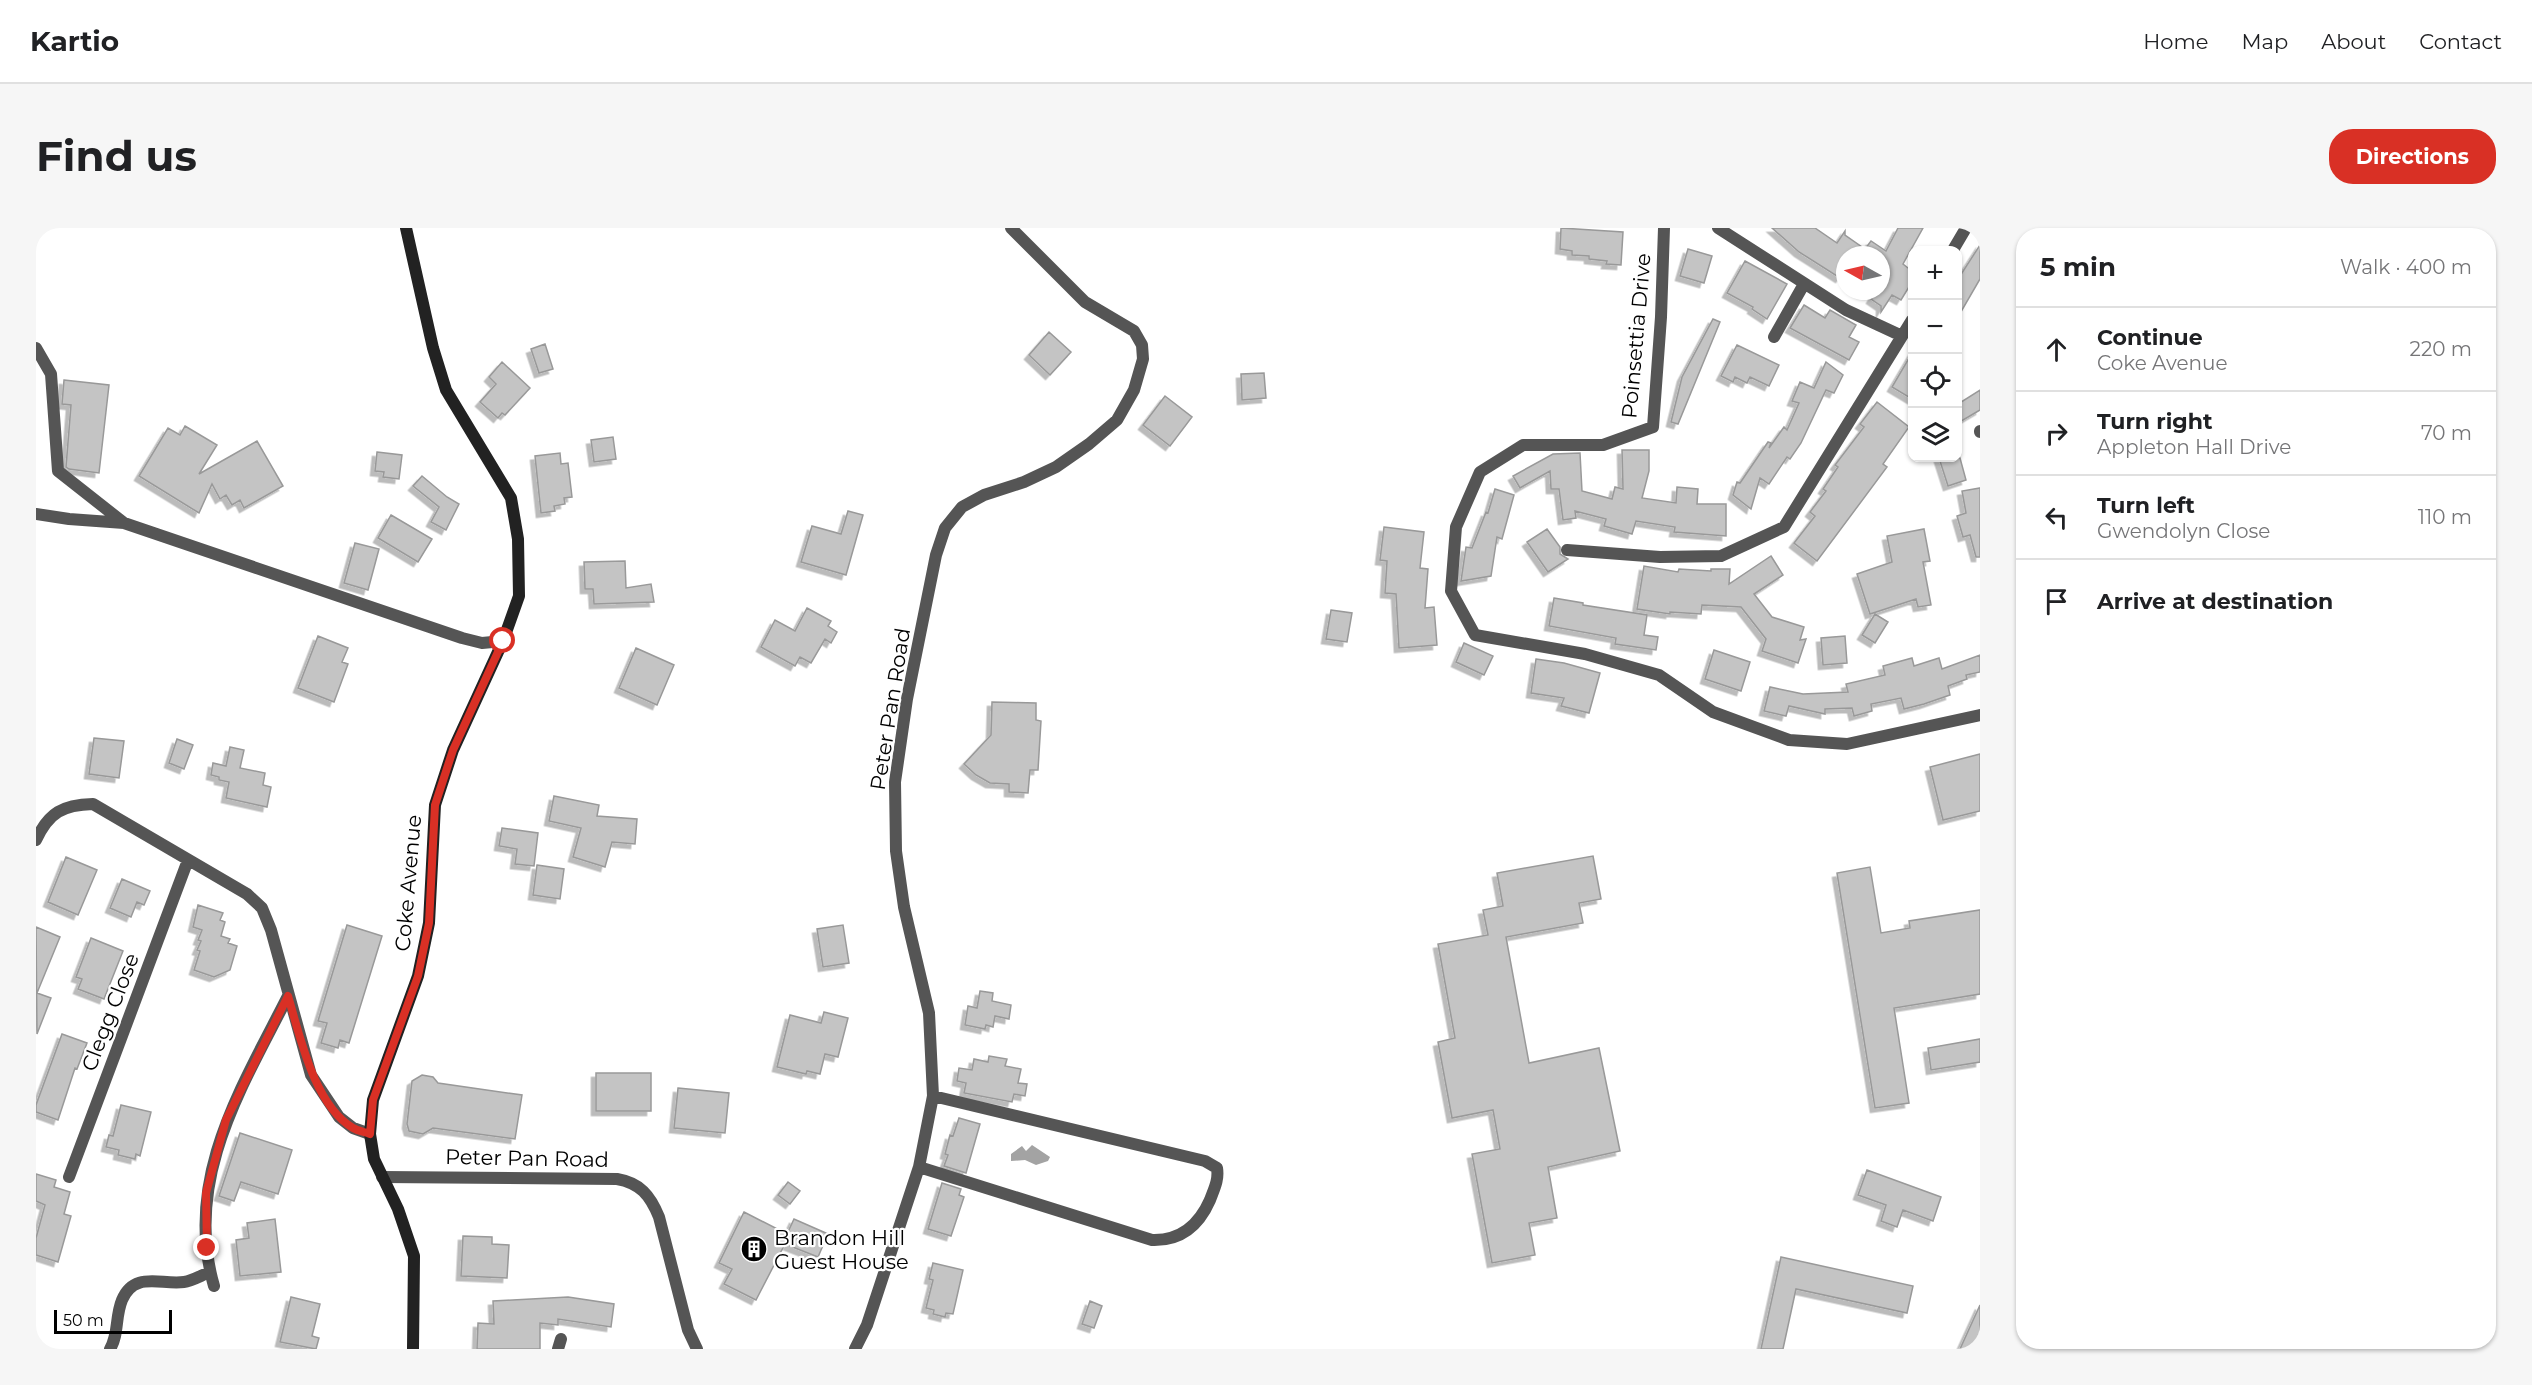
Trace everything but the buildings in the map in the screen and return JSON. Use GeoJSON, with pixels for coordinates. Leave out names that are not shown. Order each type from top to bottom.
{"type":"FeatureCollection","features":[{"type":"Feature","properties":{"kind":"street","name":"Coke Avenue"},"geometry":{"type":"LineString","coordinates":[[406,228],[433,348],[446,390],[511,498],[518,539],[519,596],[503,641],[453,750],[435,805],[429,923],[418,976],[373,1100],[370,1134],[374,1159],[398,1209],[414,1256],[413,1349]]}},
{"type":"Feature","properties":{"kind":"street","name":"Peter Pan Road"},"geometry":{"type":"LineString","coordinates":[[855,1349],[867,1325],[919,1167],[933,1096],[929,1013],[904,907],[896,851],[895,782],[907,699],[936,555],[945,528],[962,507],[984,495],[1024,482],[1056,467],[1089,444],[1117,420],[1134,390],[1143,359],[1142,345],[1134,331],[1085,302],[1011,228]]}},
{"type":"Feature","properties":{"kind":"street","name":"Poinsettia Drive"},"geometry":{"type":"LineString","coordinates":[[1664,228],[1661,317],[1653,427],[1603,445],[1523,445],[1480,472],[1456,527],[1451,591],[1475,635],[1586,654],[1659,675],[1713,712],[1790,740],[1847,744],[1980,715]]}},
{"type":"Feature","properties":{"kind":"street"},"geometry":{"type":"LineString","coordinates":[[1719,228],[1846,310],[1902,336]]}},
{"type":"Feature","properties":{"kind":"street"},"geometry":{"type":"LineString","coordinates":[[1955,246],[1961,230]]}},
{"type":"Feature","properties":{"kind":"street"},"geometry":{"type":"LineString","coordinates":[[1774,337],[1804,284]]}},
{"type":"Feature","properties":{"kind":"street"},"geometry":{"type":"LineString","coordinates":[[1567,550],[1660,557],[1721,556],[1784,527],[1908,326]]}},
{"type":"Feature","properties":{"kind":"street"},"geometry":{"type":"LineString","coordinates":[[36,348],[51,374],[58,471],[124,523]]}},
{"type":"Feature","properties":{"kind":"street"},"geometry":{"type":"LineString","coordinates":[[36,514],[124,523],[462,638],[482,643],[503,641]]}},
{"type":"Feature","properties":{"kind":"street"},"geometry":{"type":"LineString","coordinates":[[36,840],[43,825],[59,810],[74,805],[93,804],[247,894],[262,908],[271,930],[311,1075],[339,1117],[353,1128],[370,1134]]}},
{"type":"Feature","properties":{"kind":"street","name":"Clegg Close"},"geometry":{"type":"LineString","coordinates":[[69,1177],[188,860]]}},
{"type":"Feature","properties":{"kind":"street"},"geometry":{"type":"LineString","coordinates":[[214,1286],[207,1248],[206,1193],[226,1120],[288,996]]}},
{"type":"Feature","properties":{"kind":"street"},"geometry":{"type":"LineString","coordinates":[[919,1167],[1152,1240],[1172,1238],[1191,1229],[1203,1215],[1217,1183],[1217,1168],[1204,1161],[933,1096]]}},
{"type":"Feature","properties":{"kind":"street","name":"Peter Pan Road"},"geometry":{"type":"LineString","coordinates":[[382,1177],[630,1181],[643,1189],[652,1199],[659,1217],[688,1330],[697,1349]]}},
{"type":"Feature","properties":{"kind":"street"},"geometry":{"type":"LineString","coordinates":[[110,1349],[115,1341],[116,1313],[126,1291],[142,1281],[184,1282],[210,1272]]}},
{"type":"Feature","properties":{"kind":"shaded area"},"geometry":{"type":"Polygon","coordinates":[[[1032,1145],[1050,1157],[1048,1161],[1036,1165],[1025,1160],[1011,1161],[1011,1154],[1022,1146],[1026,1151],[1032,1145]]]}},
{"type":"Feature","properties":{"kind":"place","name":"Brandon Hill Guest House"},"geometry":{"type":"Point","coordinates":[754,1249]}},
{"type":"Feature","properties":{"kind":"route"},"geometry":{"type":"LineString","coordinates":[[207,1248],[206,1193],[226,1120],[288,996],[311,1075],[339,1117],[353,1128],[370,1134],[373,1100],[418,976],[429,923],[435,805],[453,750],[503,641]]}}]}
